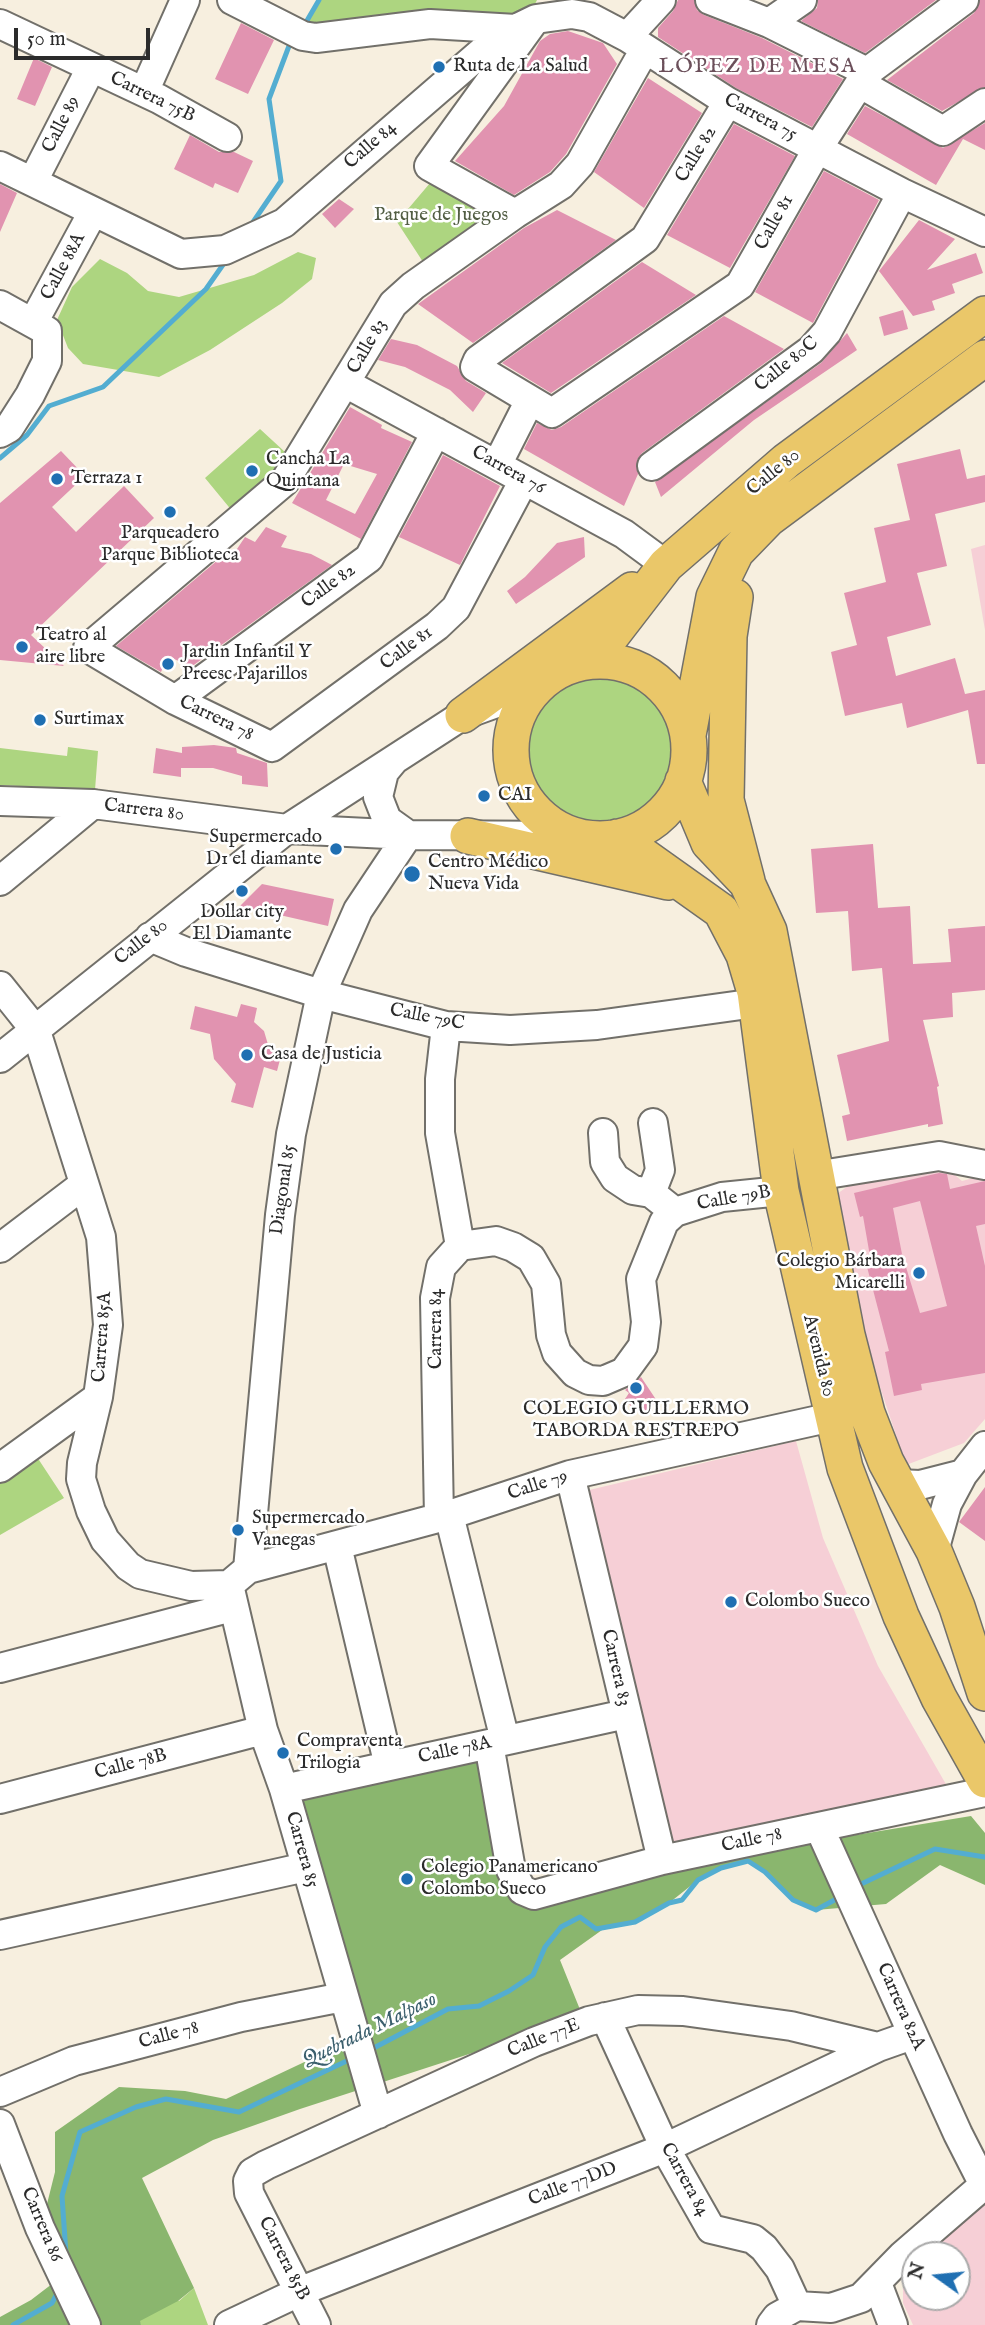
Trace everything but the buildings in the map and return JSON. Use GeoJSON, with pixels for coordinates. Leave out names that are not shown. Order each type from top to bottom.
{"type":"FeatureCollection","features":[{"type":"Feature","properties":{"kind":"main road","name":"Calle 80"},"geometry":{"type":"LineString","coordinates":[[592,661],[666,565],[786,461],[985,314]]}},
{"type":"Feature","properties":{"kind":"main road","name":"Calle 80"},"geometry":{"type":"LineString","coordinates":[[688,738],[708,621],[718,586],[750,535],[985,358]]}},
{"type":"Feature","properties":{"kind":"main road"},"geometry":{"type":"LineString","coordinates":[[747,884],[726,800],[729,636],[741,582],[783,508]]}},
{"type":"Feature","properties":{"kind":"main road"},"geometry":{"type":"LineString","coordinates":[[463,715],[666,565]]}},
{"type":"Feature","properties":{"kind":"main road"},"geometry":{"type":"LineString","coordinates":[[592,661],[625,664],[656,680],[678,706],[688,738],[688,760],[677,795],[657,818],[645,827],[617,837],[575,835],[559,829],[537,812],[521,791],[515,774],[512,738],[517,720],[535,689],[561,671],[592,661]]}},
{"type":"Feature","properties":{"kind":"main road","name":"Avenida 80"},"geometry":{"type":"LineString","coordinates":[[683,781],[709,843],[747,884],[763,916],[774,955],[847,1335],[867,1413],[876,1440],[933,1551],[957,1607],[983,1680]]}},
{"type":"Feature","properties":{"kind":"main road"},"geometry":{"type":"LineString","coordinates":[[468,836],[688,888]]}},
{"type":"Feature","properties":{"kind":"main road","name":"Avenida 80"},"geometry":{"type":"LineString","coordinates":[[617,837],[721,911],[744,955],[756,1003],[781,1191],[845,1468],[901,1616],[939,1698],[985,1780]]}},
{"type":"Feature","properties":{"kind":"main road"},"geometry":{"type":"LineString","coordinates":[[901,1616],[925,1642],[939,1646],[951,1637],[957,1607]]}},
{"type":"Feature","properties":{"kind":"street"},"geometry":{"type":"LineString","coordinates":[[144,93],[185,0]]}},
{"type":"Feature","properties":{"kind":"street","name":"Carrera 75"},"geometry":{"type":"LineString","coordinates":[[232,0],[303,36],[316,38],[430,24],[532,16],[572,14],[589,18],[636,43],[729,102],[902,193],[985,232]]}},
{"type":"Feature","properties":{"kind":"street","name":"Calle 83"},"geometry":{"type":"LineString","coordinates":[[88,648],[285,481],[347,384],[393,304],[413,286],[561,185],[580,164],[636,43],[661,0]]}},
{"type":"Feature","properties":{"kind":"street"},"geometry":{"type":"LineString","coordinates":[[710,0],[769,23],[864,78],[943,131],[985,103]]}},
{"type":"Feature","properties":{"kind":"street"},"geometry":{"type":"LineString","coordinates":[[769,23],[802,0]]}},
{"type":"Feature","properties":{"kind":"street","name":"Calle 81"},"geometry":{"type":"LineString","coordinates":[[541,406],[740,285],[818,148],[864,78],[964,0]]}},
{"type":"Feature","properties":{"kind":"street"},"geometry":{"type":"LineString","coordinates":[[515,214],[429,166],[532,16]]}},
{"type":"Feature","properties":{"kind":"street","name":"Calle 84"},"geometry":{"type":"LineString","coordinates":[[93,212],[181,254],[198,255],[225,250],[258,237],[284,223],[441,85],[499,37],[532,16]]}},
{"type":"Feature","properties":{"kind":"street","name":"Carrera 75B"},"geometry":{"type":"LineString","coordinates":[[0,24],[227,136]]}},
{"type":"Feature","properties":{"kind":"street","name":"Calle 89"},"geometry":{"type":"LineString","coordinates":[[33,181],[91,68]]}},
{"type":"Feature","properties":{"kind":"street","name":"Calle 82"},"geometry":{"type":"LineString","coordinates":[[541,406],[475,367],[478,360],[645,239],[729,102]]}},
{"type":"Feature","properties":{"kind":"street"},"geometry":{"type":"LineString","coordinates":[[0,166],[93,212]]}},
{"type":"Feature","properties":{"kind":"street","name":"Calle 80C"},"geometry":{"type":"LineString","coordinates":[[652,466],[811,350],[827,332],[902,193]]}},
{"type":"Feature","properties":{"kind":"street","name":"Calle 88A"},"geometry":{"type":"LineString","coordinates":[[34,321],[93,212]]}},
{"type":"Feature","properties":{"kind":"street"},"geometry":{"type":"LineString","coordinates":[[0,305],[34,321],[47,331],[47,361],[9,428],[0,433]]}},
{"type":"Feature","properties":{"kind":"street","name":"Carrera 76"},"geometry":{"type":"LineString","coordinates":[[347,384],[624,534],[666,565]]}},
{"type":"Feature","properties":{"kind":"street"},"geometry":{"type":"LineString","coordinates":[[497,465],[541,406]]}},
{"type":"Feature","properties":{"kind":"street","name":"Calle 82"},"geometry":{"type":"LineString","coordinates":[[175,700],[369,558],[436,432]]}},
{"type":"Feature","properties":{"kind":"street","name":"Calle 81"},"geometry":{"type":"LineString","coordinates":[[272,747],[427,634],[456,608],[524,481]]}},
{"type":"Feature","properties":{"kind":"street","name":"Carrera 78"},"geometry":{"type":"LineString","coordinates":[[88,648],[175,700],[272,747]]}},
{"type":"Feature","properties":{"kind":"street","name":"Calle 80"},"geometry":{"type":"LineString","coordinates":[[0,1058],[287,829],[463,715],[535,689]]}},
{"type":"Feature","properties":{"kind":"street"},"geometry":{"type":"LineString","coordinates":[[397,758],[384,772],[378,797],[387,820],[408,835]]}},
{"type":"Feature","properties":{"kind":"street","name":"Carrera 80"},"geometry":{"type":"LineString","coordinates":[[0,801],[93,804],[287,829]]}},
{"type":"Feature","properties":{"kind":"street"},"geometry":{"type":"LineString","coordinates":[[0,881],[93,804]]}},
{"type":"Feature","properties":{"kind":"street"},"geometry":{"type":"LineString","coordinates":[[287,829],[408,835],[575,835]]}},
{"type":"Feature","properties":{"kind":"street","name":"Diagonal 85"},"geometry":{"type":"LineString","coordinates":[[236,1587],[291,1134],[321,994],[358,910],[408,835]]}},
{"type":"Feature","properties":{"kind":"street","name":"Calle 79C"},"geometry":{"type":"LineString","coordinates":[[150,937],[186,952],[321,994],[446,1026],[510,1030],[597,1025],[756,1003]]}},
{"type":"Feature","properties":{"kind":"street","name":"Carrera 85A"},"geometry":{"type":"LineString","coordinates":[[0,986],[36,1031],[101,1237],[108,1303],[99,1397],[82,1463],[81,1479],[93,1518],[105,1540],[128,1566],[140,1574],[191,1586],[236,1587]]}},
{"type":"Feature","properties":{"kind":"street"},"geometry":{"type":"LineString","coordinates":[[446,1026],[440,1079],[440,1133],[460,1246]]}},
{"type":"Feature","properties":{"kind":"street"},"geometry":{"type":"LineString","coordinates":[[652,1194],[660,1170],[653,1123]]}},
{"type":"Feature","properties":{"kind":"street"},"geometry":{"type":"LineString","coordinates":[[603,1133],[605,1162],[615,1178],[633,1189],[652,1194],[675,1212]]}},
{"type":"Feature","properties":{"kind":"street"},"geometry":{"type":"LineString","coordinates":[[815,1175],[939,1156],[985,1165]]}},
{"type":"Feature","properties":{"kind":"street"},"geometry":{"type":"LineString","coordinates":[[0,1248],[83,1185]]}},
{"type":"Feature","properties":{"kind":"street","name":"Calle 79B"},"geometry":{"type":"LineString","coordinates":[[460,1246],[496,1241],[519,1249],[531,1258],[546,1284],[551,1335],[557,1353],[572,1370],[594,1381],[609,1380],[624,1372],[641,1351],[646,1328],[642,1273],[661,1228],[675,1212],[722,1196],[781,1191]]}},
{"type":"Feature","properties":{"kind":"street","name":"Carrera 84"},"geometry":{"type":"LineString","coordinates":[[460,1246],[441,1267],[435,1298],[444,1517],[497,1742],[511,1870],[522,1890]]}},
{"type":"Feature","properties":{"kind":"street"},"geometry":{"type":"LineString","coordinates":[[0,1468],[99,1397]]}},
{"type":"Feature","properties":{"kind":"street","name":"Calle 79"},"geometry":{"type":"LineString","coordinates":[[0,1668],[236,1587],[337,1546],[444,1517],[570,1475],[832,1417]]}},
{"type":"Feature","properties":{"kind":"street"},"geometry":{"type":"LineString","coordinates":[[933,1551],[947,1504],[964,1474],[985,1446]]}},
{"type":"Feature","properties":{"kind":"street"},"geometry":{"type":"LineString","coordinates":[[898,1484],[920,1485],[964,1474]]}},
{"type":"Feature","properties":{"kind":"street","name":"Carrera 83"},"geometry":{"type":"LineString","coordinates":[[570,1475],[662,1860]]}},
{"type":"Feature","properties":{"kind":"street"},"geometry":{"type":"LineString","coordinates":[[337,1546],[389,1766]]}},
{"type":"Feature","properties":{"kind":"street","name":"Carrera 85"},"geometry":{"type":"LineString","coordinates":[[236,1587],[263,1730],[284,1789],[371,2111]]}},
{"type":"Feature","properties":{"kind":"street","name":"Calle 78A"},"geometry":{"type":"LineString","coordinates":[[284,1789],[626,1714]]}},
{"type":"Feature","properties":{"kind":"street","name":"Calle 78B"},"geometry":{"type":"LineString","coordinates":[[0,1799],[263,1730]]}},
{"type":"Feature","properties":{"kind":"street","name":"Calle 78"},"geometry":{"type":"LineString","coordinates":[[522,1890],[541,1894],[662,1860],[985,1792]]}},
{"type":"Feature","properties":{"kind":"street","name":"Carrera 82A"},"geometry":{"type":"LineString","coordinates":[[819,1827],[912,2035],[985,2185]]}},
{"type":"Feature","properties":{"kind":"street"},"geometry":{"type":"LineString","coordinates":[[0,1935],[306,1867]]}},
{"type":"Feature","properties":{"kind":"street","name":"Calle 78"},"geometry":{"type":"LineString","coordinates":[[0,2092],[74,2061],[241,2017],[342,1997]]}},
{"type":"Feature","properties":{"kind":"street","name":"Calle 77E"},"geometry":{"type":"LineString","coordinates":[[249,2193],[247,2181],[252,2173],[371,2111],[404,2102],[534,2042],[605,2017],[638,2010],[683,2011],[792,2026],[878,2047]]}},
{"type":"Feature","properties":{"kind":"street","name":"Carrera 84"},"geometry":{"type":"LineString","coordinates":[[605,2017],[665,2148],[712,2229],[753,2239],[764,2248],[780,2269],[797,2306]]}},
{"type":"Feature","properties":{"kind":"street","name":"Calle 77DD"},"geometry":{"type":"LineString","coordinates":[[229,2325],[301,2291],[665,2148],[878,2047],[912,2035]]}},
{"type":"Feature","properties":{"kind":"street","name":"Carrera 86"},"geometry":{"type":"LineString","coordinates":[[0,2123],[40,2228],[86,2325]]}},
{"type":"Feature","properties":{"kind":"street"},"geometry":{"type":"LineString","coordinates":[[771,2325],[777,2317],[797,2306],[831,2308],[849,2305],[985,2185]]}},
{"type":"Feature","properties":{"kind":"street","name":"Carrera 85B"},"geometry":{"type":"LineString","coordinates":[[249,2193],[316,2325]]}},
{"type":"Feature","properties":{"kind":"street"},"geometry":{"type":"LineString","coordinates":[[877,2283],[893,2325]]}},
{"type":"Feature","properties":{"kind":"shaded area"},"geometry":{"type":"Polygon","coordinates":[[[985,545],[985,630],[971,549],[985,545]]]}},
{"type":"Feature","properties":{"kind":"shaded area","name":"Colegio Bárbara Micarelli"},"geometry":{"type":"Polygon","coordinates":[[[950,1171],[962,1181],[985,1175],[985,1419],[964,1443],[906,1465],[868,1351],[837,1194],[855,1181],[950,1171]]]}},
{"type":"Feature","properties":{"kind":"shaded area","name":"Colombo Sueco"},"geometry":{"type":"Polygon","coordinates":[[[796,1441],[823,1538],[878,1666],[947,1786],[674,1847],[585,1491],[796,1441]]]}},
{"type":"Feature","properties":{"kind":"shaded area"},"geometry":{"type":"Polygon","coordinates":[[[985,2200],[985,2325],[913,2325],[907,2311],[971,2311],[971,2241],[943,2241],[985,2200]]]}},
{"type":"Feature","properties":{"kind":"green space"},"geometry":{"type":"Polygon","coordinates":[[[319,0],[537,0],[531,12],[510,21],[316,28],[305,24],[319,0]]]}},
{"type":"Feature","properties":{"kind":"green space","name":"Parque de Juegos"},"geometry":{"type":"Polygon","coordinates":[[[436,176],[493,215],[425,265],[397,222],[436,176]]]}},
{"type":"Feature","properties":{"kind":"green space"},"geometry":{"type":"Polygon","coordinates":[[[298,252],[316,258],[312,279],[282,303],[210,350],[159,377],[83,364],[68,348],[57,320],[72,287],[100,259],[127,273],[148,291],[179,297],[254,275],[298,252]]]}},
{"type":"Feature","properties":{"kind":"green space","name":"Cancha La Quintana"},"geometry":{"type":"Polygon","coordinates":[[[260,429],[298,464],[233,512],[205,478],[260,429]]]}},
{"type":"Feature","properties":{"kind":"green space"},"geometry":{"type":"Polygon","coordinates":[[[599,672],[629,678],[654,694],[670,719],[676,749],[670,779],[654,804],[629,820],[599,826],[569,820],[544,804],[528,779],[522,749],[528,719],[544,694],[569,678],[599,672]]]}},
{"type":"Feature","properties":{"kind":"green space"},"geometry":{"type":"Polygon","coordinates":[[[68,747],[98,751],[95,790],[0,785],[0,748],[67,756],[68,747]]]}},
{"type":"Feature","properties":{"kind":"green space"},"geometry":{"type":"Polygon","coordinates":[[[37,1457],[64,1498],[0,1535],[0,1483],[37,1457]]]}},
{"type":"Feature","properties":{"kind":"green space"},"geometry":{"type":"Polygon","coordinates":[[[489,1746],[522,1890],[971,1816],[985,1833],[985,1885],[940,1865],[886,1904],[816,1910],[793,1900],[765,1872],[748,1861],[721,1868],[635,1922],[609,1925],[560,1960],[583,2017],[213,2140],[142,2178],[194,2288],[178,2301],[140,2321],[141,2325],[0,2325],[0,2317],[31,2300],[65,2274],[41,2228],[55,2172],[55,2132],[119,2087],[185,2091],[226,2099],[349,2041],[281,1790],[489,1746]]]}},
{"type":"Feature","properties":{"kind":"green space"},"geometry":{"type":"Polygon","coordinates":[[[107,2259],[179,2301],[194,2288],[208,2325],[141,2325],[107,2259]]]}},
{"type":"Feature","properties":{"kind":"waterway"},"geometry":{"type":"LineString","coordinates":[[305,24],[319,0]]}},
{"type":"Feature","properties":{"kind":"waterway"},"geometry":{"type":"LineString","coordinates":[[249,228],[281,181],[269,99],[289,46]]}},
{"type":"Feature","properties":{"kind":"waterway"},"geometry":{"type":"LineString","coordinates":[[0,458],[27,435],[49,406],[103,387],[206,289],[227,259]]}},
{"type":"Feature","properties":{"kind":"waterway","name":"Quebrada Malpaso"},"geometry":{"type":"LineString","coordinates":[[857,1886],[935,1849],[985,1857]]}},
{"type":"Feature","properties":{"kind":"waterway","name":"Quebrada Malpaso"},"geometry":{"type":"LineString","coordinates":[[368,2051],[448,2009],[479,2006],[509,1991],[533,1975],[545,1947],[561,1927],[580,1917],[596,1929],[635,1922],[669,1903],[682,1900],[698,1880],[721,1868],[748,1861],[765,1872],[793,1900],[816,1910],[840,1897]]}},
{"type":"Feature","properties":{"kind":"waterway","name":"Quebrada Malpaso"},"geometry":{"type":"LineString","coordinates":[[66,2254],[62,2196],[80,2132],[136,2107],[166,2099],[239,2112],[353,2058]]}},
{"type":"Feature","properties":{"kind":"waterway","name":"Quebrada Malpaso"},"geometry":{"type":"LineString","coordinates":[[13,2325],[52,2303],[59,2290]]}},
{"type":"Feature","properties":{"kind":"place","name":"Ruta de La Salud"},"geometry":{"type":"Point","coordinates":[439,67]}},
{"type":"Feature","properties":{"kind":"place","name":"Cancha La Quintana"},"geometry":{"type":"Point","coordinates":[252,471]}},
{"type":"Feature","properties":{"kind":"place","name":"Terraza 1"},"geometry":{"type":"Point","coordinates":[57,479]}},
{"type":"Feature","properties":{"kind":"place","name":"Parqueadero Parque Biblioteca"},"geometry":{"type":"Point","coordinates":[170,512]}},
{"type":"Feature","properties":{"kind":"place","name":"Teatro al aire libre"},"geometry":{"type":"Point","coordinates":[22,647]}},
{"type":"Feature","properties":{"kind":"place","name":"Jardin Infantil Y Preesc Pajarillos"},"geometry":{"type":"Point","coordinates":[168,664]}},
{"type":"Feature","properties":{"kind":"place","name":"Surtimax"},"geometry":{"type":"Point","coordinates":[40,720]}},
{"type":"Feature","properties":{"kind":"place","name":"CAI"},"geometry":{"type":"Point","coordinates":[484,796]}},
{"type":"Feature","properties":{"kind":"place","name":"Supermercado D1 el diamante"},"geometry":{"type":"Point","coordinates":[336,849]}},
{"type":"Feature","properties":{"kind":"place","name":"Centro Médico Nueva Vida"},"geometry":{"type":"Point","coordinates":[412,874]}},
{"type":"Feature","properties":{"kind":"place","name":"Dollar city El Diamante"},"geometry":{"type":"Point","coordinates":[242,891]}},
{"type":"Feature","properties":{"kind":"place","name":"Casa de Justicia"},"geometry":{"type":"Point","coordinates":[247,1055]}},
{"type":"Feature","properties":{"kind":"place","name":"Colegio Bárbara Micarelli"},"geometry":{"type":"Point","coordinates":[919,1273]}},
{"type":"Feature","properties":{"kind":"place","name":"COLEGIO GUILLERMO TABORDA RESTREPO"},"geometry":{"type":"Point","coordinates":[636,1388]}},
{"type":"Feature","properties":{"kind":"place","name":"Supermercado Vanegas"},"geometry":{"type":"Point","coordinates":[238,1530]}},
{"type":"Feature","properties":{"kind":"place","name":"Colombo Sueco"},"geometry":{"type":"Point","coordinates":[731,1602]}},
{"type":"Feature","properties":{"kind":"place","name":"Compraventa Trilogia"},"geometry":{"type":"Point","coordinates":[283,1753]}},
{"type":"Feature","properties":{"kind":"place","name":"Colegio Panamericano Colombo Sueco"},"geometry":{"type":"Point","coordinates":[407,1879]}},
{"type":"Feature","properties":{"kind":"district","name":"LÓPEZ DE MESA"},"geometry":{"type":"Point","coordinates":[758,68]}}]}
